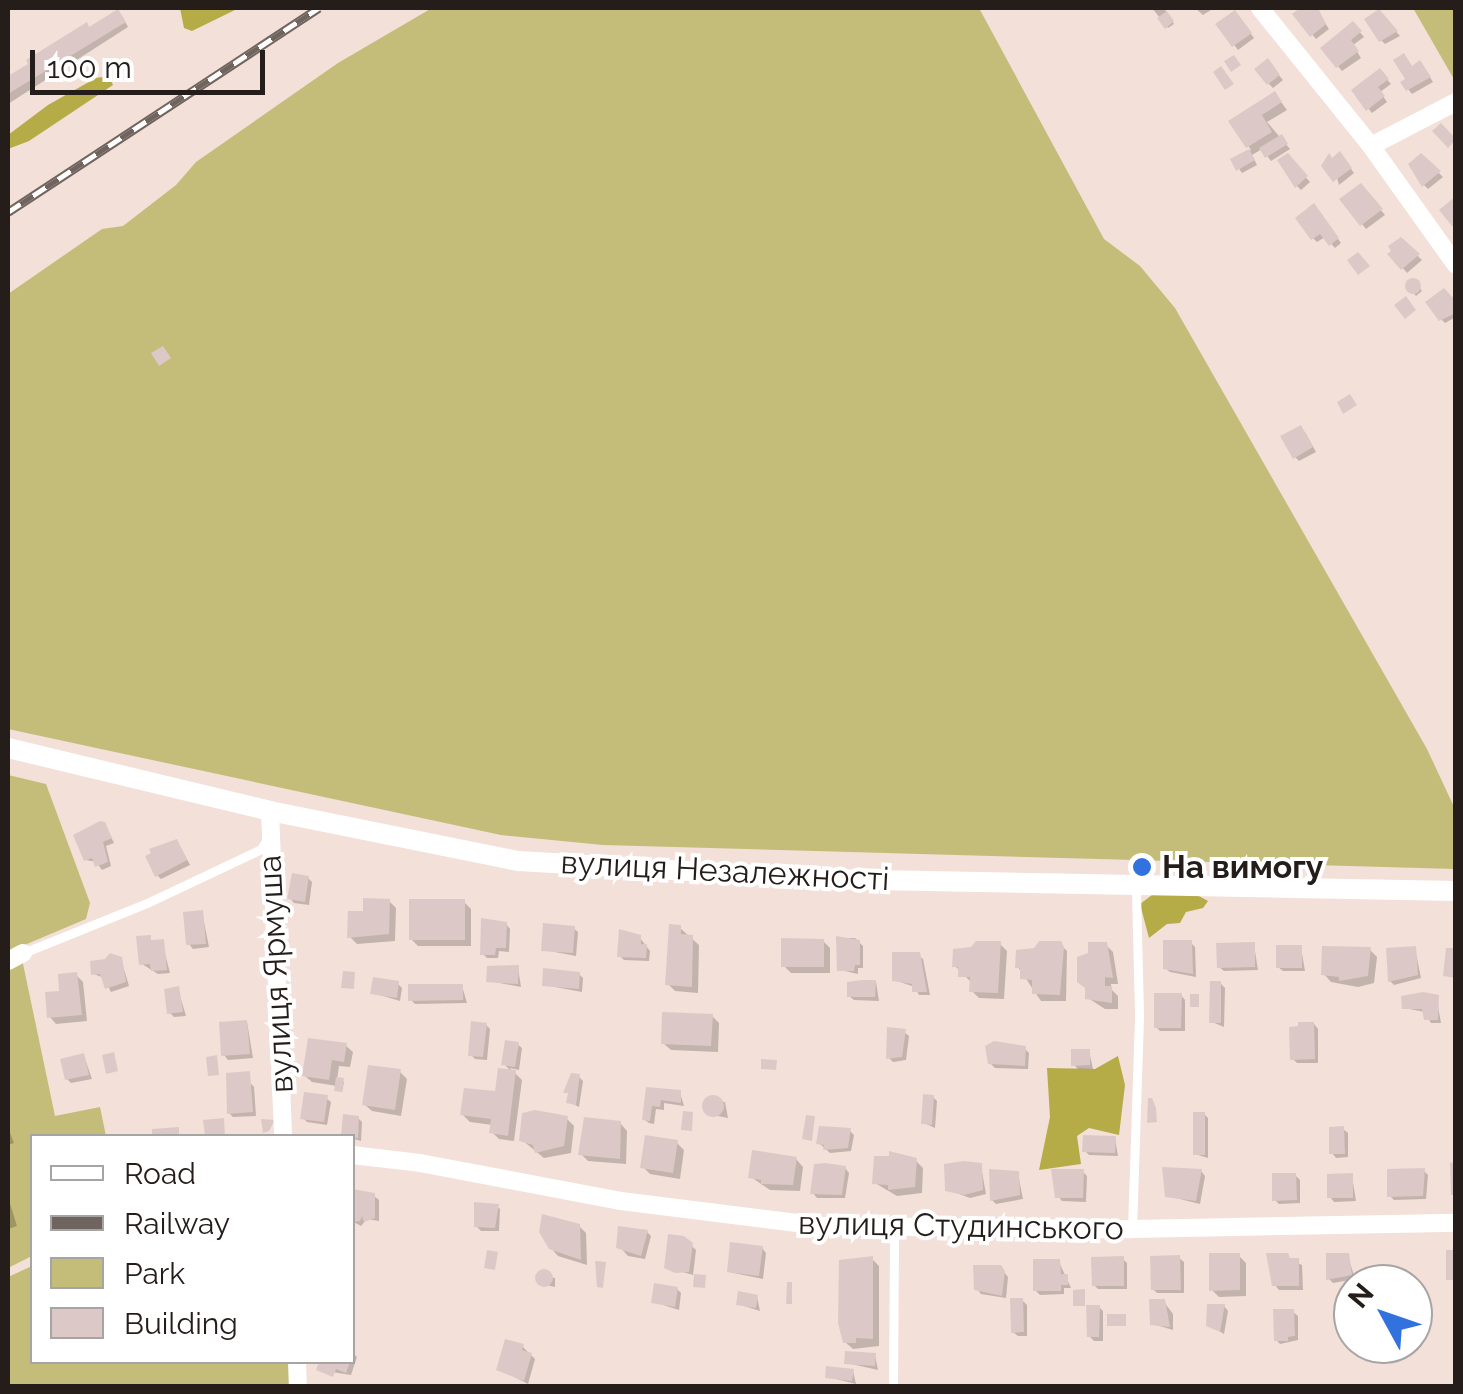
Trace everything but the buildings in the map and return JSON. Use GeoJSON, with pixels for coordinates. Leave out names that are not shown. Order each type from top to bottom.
{"type":"FeatureCollection","features":[{"type":"Feature","properties":{"kind":"street"},"geometry":{"type":"LineString","coordinates":[[1260,8],[1371,146],[1456,264]]}},
{"type":"Feature","properties":{"kind":"street"},"geometry":{"type":"LineString","coordinates":[[1371,146],[1456,102]]}},
{"type":"Feature","properties":{"kind":"street","name":"вулиця Незалежності"},"geometry":{"type":"LineString","coordinates":[[8,748],[270,811],[519,861],[824,879],[1456,891]]}},
{"type":"Feature","properties":{"kind":"street","name":"вулиця Ярмуша"},"geometry":{"type":"LineString","coordinates":[[270,811],[284,1134]]}},
{"type":"Feature","properties":{"kind":"street","name":"вулиця Студинського"},"geometry":{"type":"LineString","coordinates":[[355,1155],[722,1216],[894,1230],[1456,1222]]}},
{"type":"Feature","properties":{"kind":"lane"},"geometry":{"type":"LineString","coordinates":[[15,957],[246,856],[261,848],[269,836]]}},
{"type":"Feature","properties":{"kind":"lane"},"geometry":{"type":"LineString","coordinates":[[1132,1229],[1139,1014],[1136,884]]}},
{"type":"Feature","properties":{"kind":"lane"},"geometry":{"type":"LineString","coordinates":[[893,1386],[894,1230]]}},
{"type":"Feature","properties":{"kind":"green space"},"geometry":{"type":"Polygon","coordinates":[[[432,8],[979,8],[1104,239],[1140,266],[1175,308],[1427,749],[1455,809],[1455,869],[603,845],[501,835],[8,729],[8,294],[102,229],[123,226],[176,185],[196,162],[338,63],[432,8]]]}},
{"type":"Feature","properties":{"kind":"green space"},"geometry":{"type":"Polygon","coordinates":[[[1413,8],[1455,8],[1455,81],[1413,8]]]}},
{"type":"Feature","properties":{"kind":"green space"},"geometry":{"type":"Polygon","coordinates":[[[8,775],[46,784],[90,903],[86,919],[8,952],[8,775]]]}},
{"type":"Feature","properties":{"kind":"green space"},"geometry":{"type":"Polygon","coordinates":[[[22,959],[55,1116],[100,1107],[106,1134],[30,1134],[30,1257],[8,1268],[8,965],[22,959]]]}},
{"type":"Feature","properties":{"kind":"green space"},"geometry":{"type":"Polygon","coordinates":[[[30,1267],[30,1364],[291,1364],[293,1386],[8,1386],[8,1277],[30,1267]]]}},
{"type":"Feature","properties":{"kind":"shaded area"},"geometry":{"type":"Polygon","coordinates":[[[180,8],[239,8],[192,31],[184,28],[180,8]]]}},
{"type":"Feature","properties":{"kind":"shaded area"},"geometry":{"type":"Polygon","coordinates":[[[109,76],[113,85],[29,141],[8,149],[8,135],[48,105],[96,78],[109,76]]]}},
{"type":"Feature","properties":{"kind":"shaded area"},"geometry":{"type":"Polygon","coordinates":[[[1152,895],[1197,895],[1208,901],[1203,908],[1186,912],[1180,923],[1167,924],[1149,938],[1140,904],[1152,895]]]}},
{"type":"Feature","properties":{"kind":"shaded area"},"geometry":{"type":"Polygon","coordinates":[[[1118,1056],[1125,1085],[1119,1135],[1089,1128],[1077,1136],[1081,1164],[1039,1170],[1050,1117],[1047,1068],[1095,1069],[1118,1056]]]}},
{"type":"Feature","properties":{"kind":"railway"},"geometry":{"type":"LineString","coordinates":[[8,212],[319,8]]}},
{"type":"Feature","properties":{"kind":"place","name":"На вимогу"},"geometry":{"type":"Point","coordinates":[1142,867]}}]}
